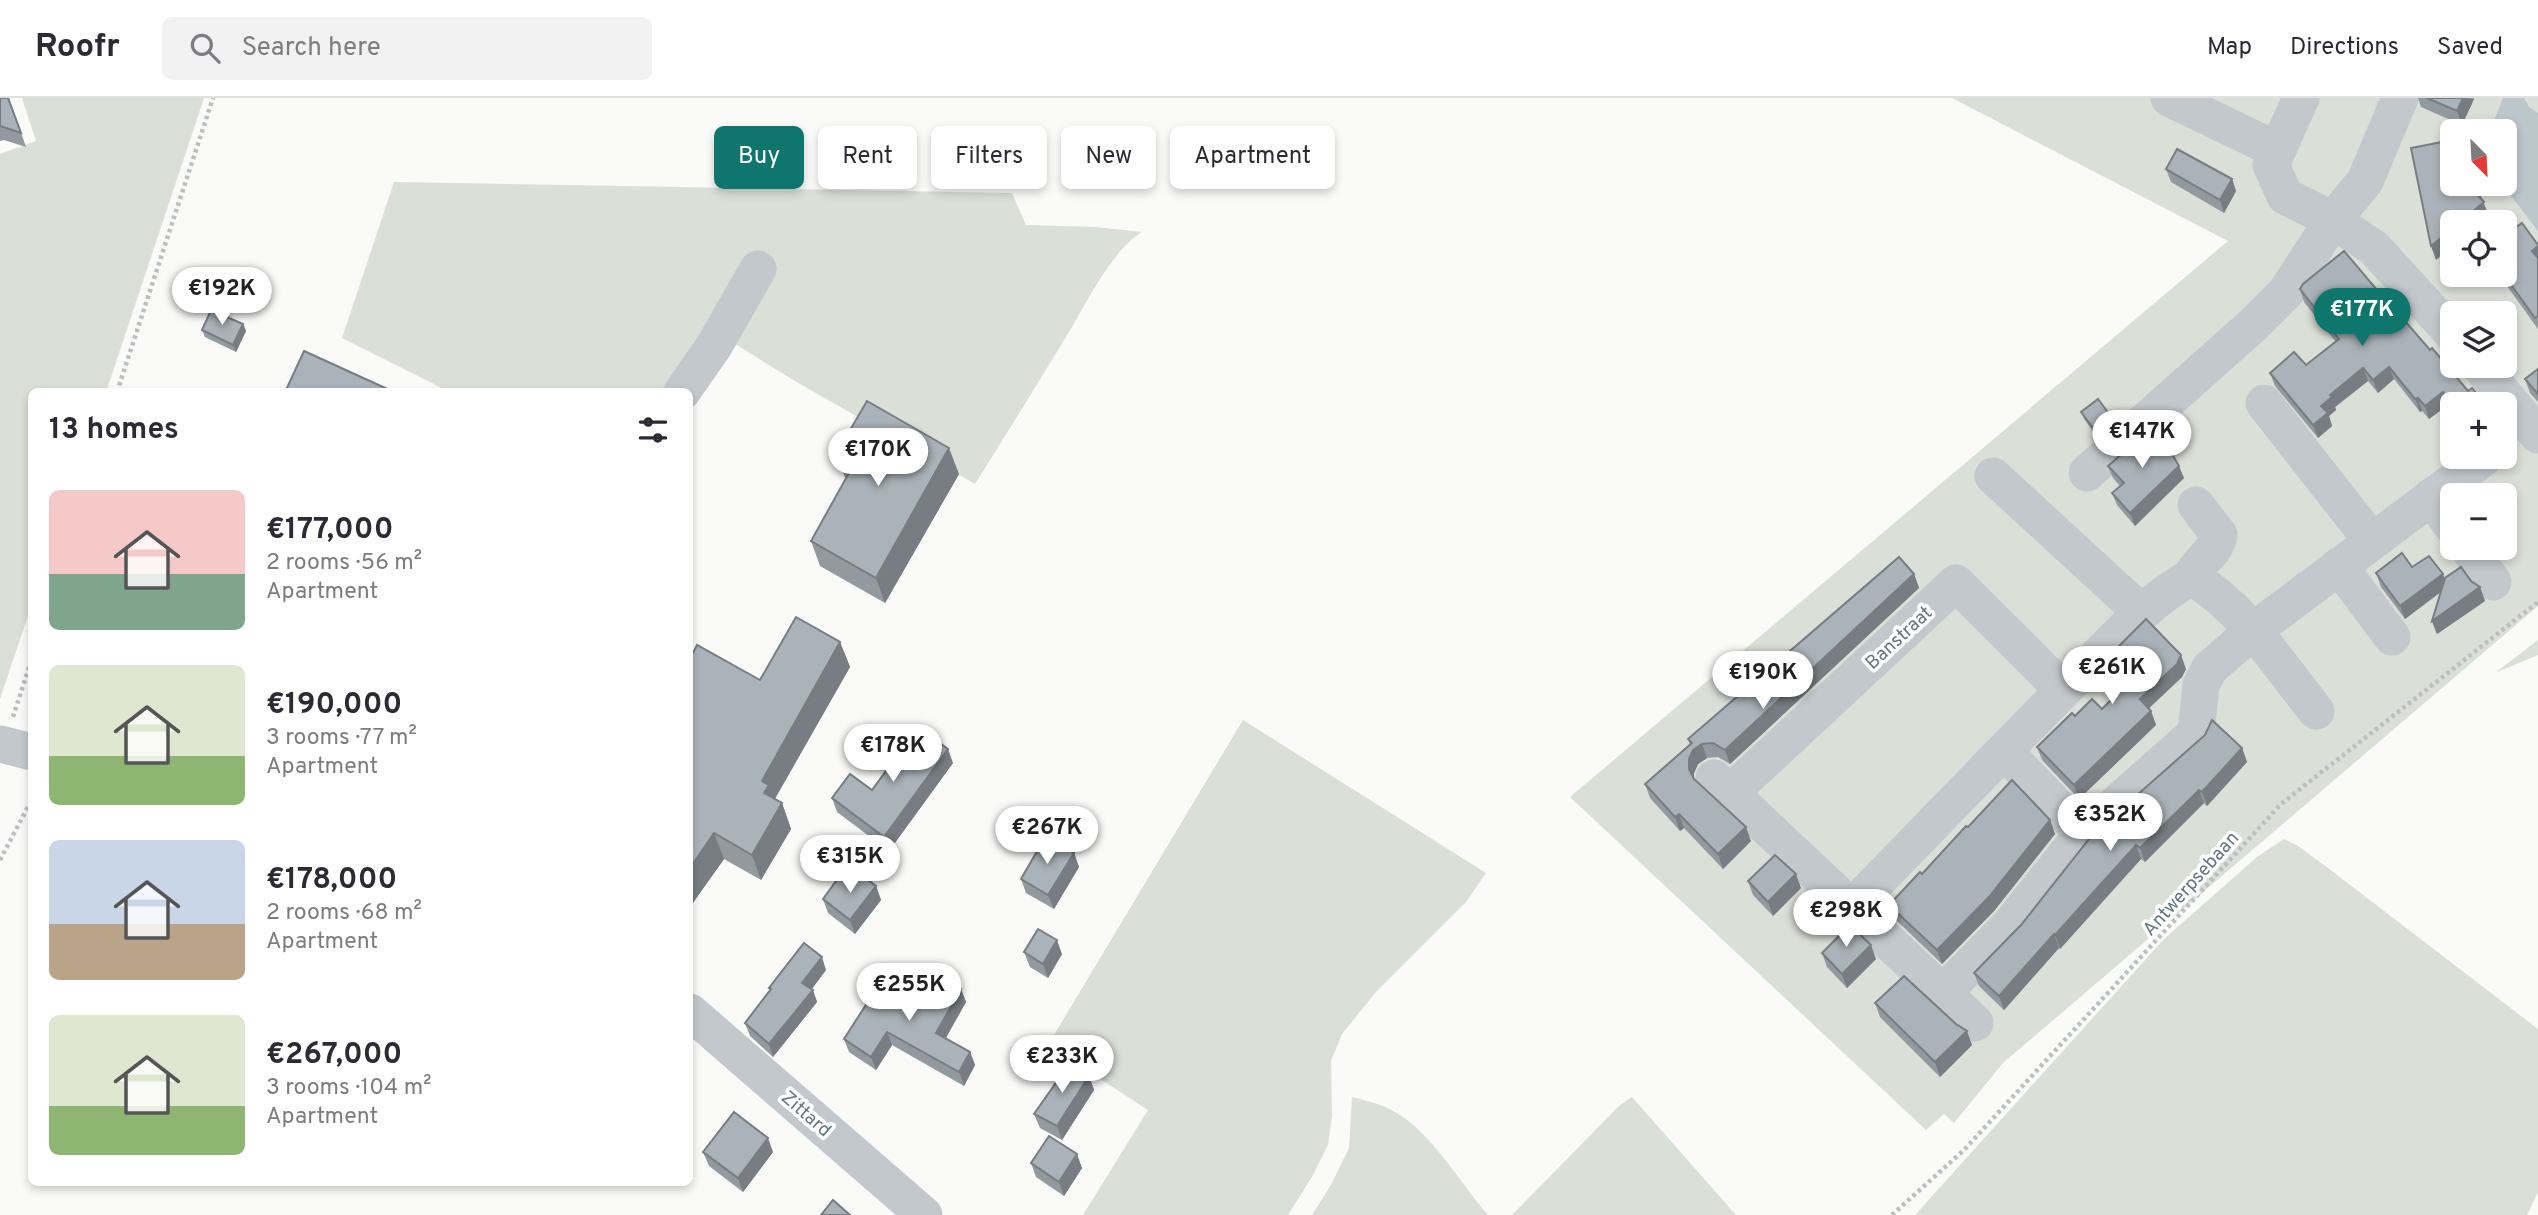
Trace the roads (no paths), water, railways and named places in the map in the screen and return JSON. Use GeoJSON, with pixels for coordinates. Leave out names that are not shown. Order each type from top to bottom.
{"type":"FeatureCollection","features":[{"type":"Feature","properties":{"kind":"street"},"geometry":{"type":"LineString","coordinates":[[2169,98],[2277,150]]}},
{"type":"Feature","properties":{"kind":"street"},"geometry":{"type":"LineString","coordinates":[[2301,98],[2271,165],[2285,196],[2333,220],[2374,248],[2440,320]]}},
{"type":"Feature","properties":{"kind":"street"},"geometry":{"type":"LineString","coordinates":[[2087,473],[2253,325],[2286,292],[2333,220],[2365,181],[2400,98]]}},
{"type":"Feature","properties":{"kind":"street"},"geometry":{"type":"LineString","coordinates":[[685,388],[714,346],[758,269]]}},
{"type":"Feature","properties":{"kind":"street"},"geometry":{"type":"LineString","coordinates":[[2488,378],[2524,434]]}},
{"type":"Feature","properties":{"kind":"street"},"geometry":{"type":"LineString","coordinates":[[2264,403],[2372,541]]}},
{"type":"Feature","properties":{"kind":"street"},"geometry":{"type":"LineString","coordinates":[[2464,483],[2475,469]]}},
{"type":"Feature","properties":{"kind":"street"},"geometry":{"type":"LineString","coordinates":[[1993,476],[2142,613]]}},
{"type":"Feature","properties":{"kind":"street"},"geometry":{"type":"LineString","coordinates":[[1852,908],[2063,690],[2168,590],[2191,577],[2194,568],[2217,546],[2219,535],[2196,505]]}},
{"type":"Feature","properties":{"kind":"street"},"geometry":{"type":"LineString","coordinates":[[1943,993],[2010,925],[2083,833],[2196,733],[2201,685],[2210,667],[2372,541],[2440,512]]}},
{"type":"Feature","properties":{"kind":"street"},"geometry":{"type":"LineString","coordinates":[[2477,560],[2493,582]]}},
{"type":"Feature","properties":{"kind":"street"},"geometry":{"type":"LineString","coordinates":[[2339,566],[2392,637]]}},
{"type":"Feature","properties":{"kind":"street"},"geometry":{"type":"LineString","coordinates":[[2191,577],[2207,586],[2253,631],[2316,711]]}},
{"type":"Feature","properties":{"kind":"street","name":"Banstraat"},"geometry":{"type":"LineString","coordinates":[[1975,1023],[1722,786],[1956,583],[2063,690]]}},
{"type":"Feature","properties":{"kind":"street"},"geometry":{"type":"LineString","coordinates":[[2004,751],[2083,833]]}},
{"type":"Feature","properties":{"kind":"street","name":"Zittard"},"geometry":{"type":"LineString","coordinates":[[693,1015],[924,1215]]}}]}
